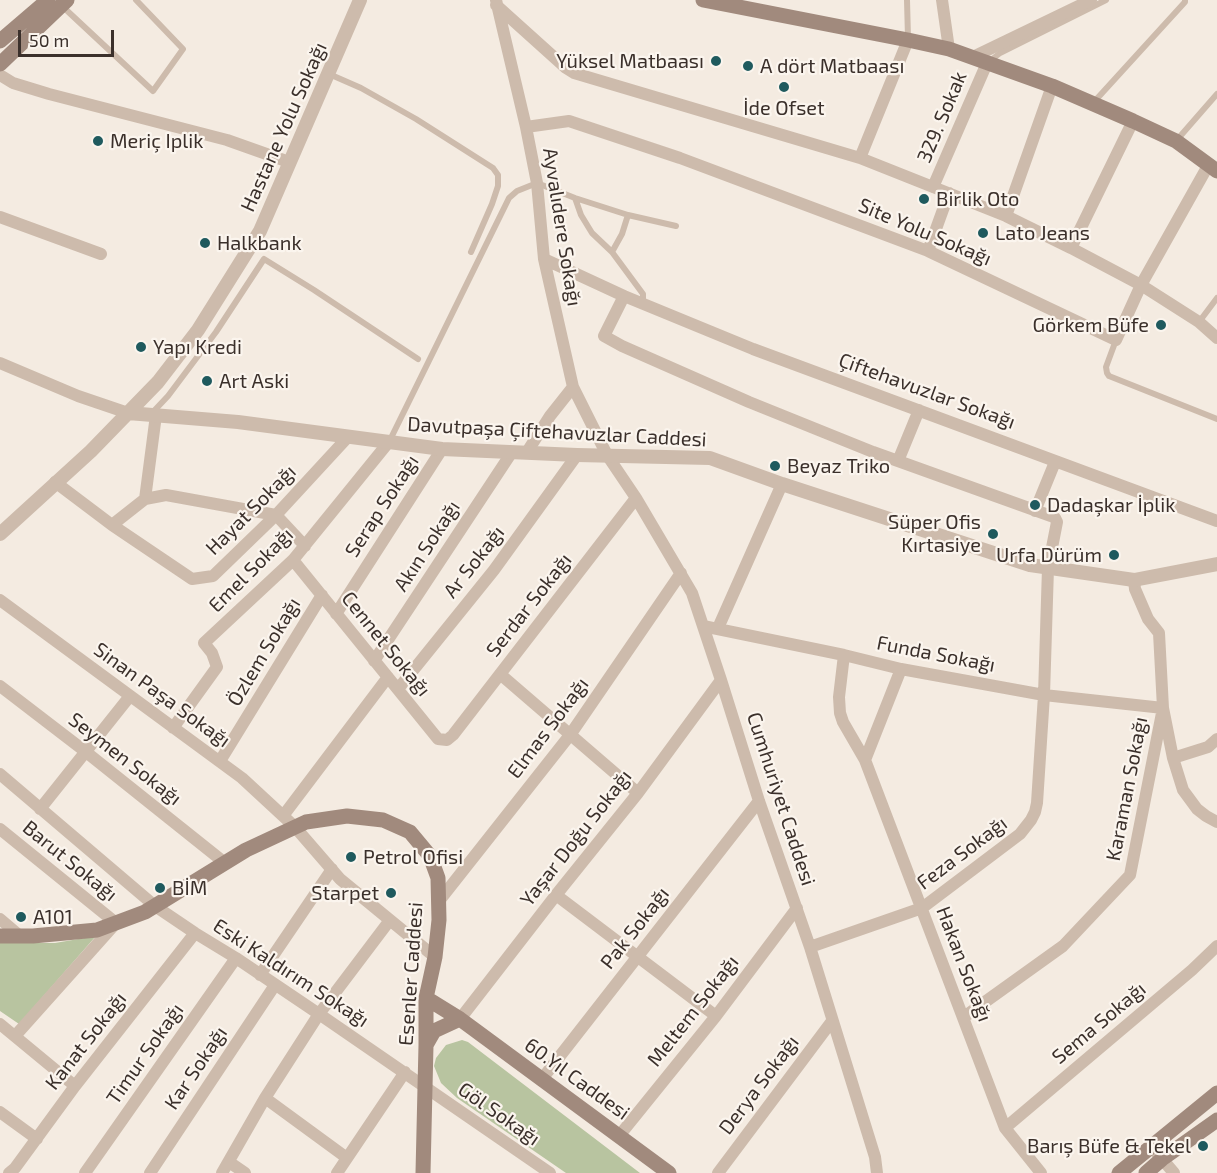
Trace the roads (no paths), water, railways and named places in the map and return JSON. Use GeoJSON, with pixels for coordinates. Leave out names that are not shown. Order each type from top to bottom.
{"type":"FeatureCollection","features":[{"type":"Feature","properties":{"kind":"main road"},"geometry":{"type":"LineString","coordinates":[[703,0],[948,49],[1093,103],[1176,141],[1213,168]]}},
{"type":"Feature","properties":{"kind":"main road"},"geometry":{"type":"LineString","coordinates":[[0,42],[57,1]]}},
{"type":"Feature","properties":{"kind":"main road"},"geometry":{"type":"LineString","coordinates":[[0,53],[57,1]]}},
{"type":"Feature","properties":{"kind":"main road"},"geometry":{"type":"LineString","coordinates":[[0,64],[57,1]]}},
{"type":"Feature","properties":{"kind":"main road","name":"Esenler Caddesi"},"geometry":{"type":"LineString","coordinates":[[0,936],[33,936],[97,930],[116,923],[145,912],[246,850],[306,822],[346,816],[383,820],[410,832],[430,856],[438,878],[439,901],[435,957],[426,998],[423,1173]]}},
{"type":"Feature","properties":{"kind":"main road","name":"60.Yıl Caddesi"},"geometry":{"type":"LineString","coordinates":[[426,998],[460,1019],[669,1173]]}},
{"type":"Feature","properties":{"kind":"main road"},"geometry":{"type":"LineString","coordinates":[[426,1045],[434,1031],[460,1019]]}},
{"type":"Feature","properties":{"kind":"main road"},"geometry":{"type":"LineString","coordinates":[[1119,1173],[1217,1093]]}},
{"type":"Feature","properties":{"kind":"main road"},"geometry":{"type":"LineString","coordinates":[[1146,1173],[1217,1120]]}},
{"type":"Feature","properties":{"kind":"street","name":"Hastane Yolu Sokağı"},"geometry":{"type":"LineString","coordinates":[[0,534],[91,451],[128,413],[158,382],[198,330],[260,231],[360,0]]}},
{"type":"Feature","properties":{"kind":"street"},"geometry":{"type":"LineString","coordinates":[[942,0],[948,49]]}},
{"type":"Feature","properties":{"kind":"street"},"geometry":{"type":"LineString","coordinates":[[980,60],[1091,0]]}},
{"type":"Feature","properties":{"kind":"street"},"geometry":{"type":"LineString","coordinates":[[495,2],[574,73],[860,158],[1006,216],[1141,285],[1199,322],[1217,338]]}},
{"type":"Feature","properties":{"kind":"street","name":"Ayvalıdere Sokağı"},"geometry":{"type":"LineString","coordinates":[[495,2],[526,127],[537,183],[544,259],[573,387],[607,455]]}},
{"type":"Feature","properties":{"kind":"street"},"geometry":{"type":"LineString","coordinates":[[860,158],[908,40]]}},
{"type":"Feature","properties":{"kind":"street","name":"329. Sokak"},"geometry":{"type":"LineString","coordinates":[[933,187],[980,60]]}},
{"type":"Feature","properties":{"kind":"street"},"geometry":{"type":"LineString","coordinates":[[0,75],[13,83],[49,94],[216,137],[289,162]]}},
{"type":"Feature","properties":{"kind":"street"},"geometry":{"type":"LineString","coordinates":[[1006,216],[1052,86]]}},
{"type":"Feature","properties":{"kind":"street","name":"Site Yolu Sokağı"},"geometry":{"type":"LineString","coordinates":[[526,127],[568,121],[680,158],[928,251],[1116,340]]}},
{"type":"Feature","properties":{"kind":"street"},"geometry":{"type":"LineString","coordinates":[[1071,248],[1133,121]]}},
{"type":"Feature","properties":{"kind":"street"},"geometry":{"type":"LineString","coordinates":[[1116,340],[1141,285],[1213,168]]}},
{"type":"Feature","properties":{"kind":"street"},"geometry":{"type":"LineString","coordinates":[[928,251],[949,193]]}},
{"type":"Feature","properties":{"kind":"street"},"geometry":{"type":"LineString","coordinates":[[0,217],[101,254]]}},
{"type":"Feature","properties":{"kind":"street","name":"Çiftehavuzlar Sokağı"},"geometry":{"type":"LineString","coordinates":[[544,259],[624,296],[753,349],[1217,521]]}},
{"type":"Feature","properties":{"kind":"street"},"geometry":{"type":"LineString","coordinates":[[624,296],[604,336],[622,346],[749,402],[873,452],[1055,518],[1057,522],[1048,568]]}},
{"type":"Feature","properties":{"kind":"street"},"geometry":{"type":"LineString","coordinates":[[0,363],[78,396],[128,413]]}},
{"type":"Feature","properties":{"kind":"street"},"geometry":{"type":"LineString","coordinates":[[527,452],[550,416],[573,387]]}},
{"type":"Feature","properties":{"kind":"street"},"geometry":{"type":"LineString","coordinates":[[898,461],[919,410]]}},
{"type":"Feature","properties":{"kind":"street","name":"Davutpaşa Çiftehavuzlar Caddesi"},"geometry":{"type":"LineString","coordinates":[[128,413],[238,423],[442,449],[710,458],[782,484],[1030,565],[1134,580],[1217,564]]}},
{"type":"Feature","properties":{"kind":"street"},"geometry":{"type":"LineString","coordinates":[[145,499],[153,415]]}},
{"type":"Feature","properties":{"kind":"street","name":"Hayat Sokağı"},"geometry":{"type":"LineString","coordinates":[[55,482],[112,525],[192,579],[213,576],[276,515],[347,438]]}},
{"type":"Feature","properties":{"kind":"street","name":"Emel Sokağı"},"geometry":{"type":"LineString","coordinates":[[173,728],[217,668],[213,654],[204,643],[293,560],[388,443]]}},
{"type":"Feature","properties":{"kind":"street","name":"Serap Sokağı"},"geometry":{"type":"LineString","coordinates":[[336,614],[442,449]]}},
{"type":"Feature","properties":{"kind":"street","name":"Akın Sokağı"},"geometry":{"type":"LineString","coordinates":[[374,661],[512,452]]}},
{"type":"Feature","properties":{"kind":"street","name":"Ar Sokağı"},"geometry":{"type":"LineString","coordinates":[[398,689],[494,570],[577,455]]}},
{"type":"Feature","properties":{"kind":"street","name":"Cumhuriyet Caddesi"},"geometry":{"type":"LineString","coordinates":[[607,455],[636,498],[692,593],[759,801],[810,947],[875,1157],[877,1173]]}},
{"type":"Feature","properties":{"kind":"street"},"geometry":{"type":"LineString","coordinates":[[1035,511],[1055,462]]}},
{"type":"Feature","properties":{"kind":"street"},"geometry":{"type":"LineString","coordinates":[[718,628],[782,484]]}},
{"type":"Feature","properties":{"kind":"street"},"geometry":{"type":"LineString","coordinates":[[112,525],[145,499],[166,495],[276,515],[305,546]]}},
{"type":"Feature","properties":{"kind":"street","name":"Serdar Sokağı"},"geometry":{"type":"LineString","coordinates":[[453,735],[636,498]]}},
{"type":"Feature","properties":{"kind":"street","name":"Cennet Sokağı"},"geometry":{"type":"LineString","coordinates":[[293,560],[438,739],[447,740],[453,735]]}},
{"type":"Feature","properties":{"kind":"street","name":"Feza Sokağı"},"geometry":{"type":"LineString","coordinates":[[810,947],[922,908],[1020,834],[1032,820],[1037,803],[1044,695],[1048,568]]}},
{"type":"Feature","properties":{"kind":"street","name":"Elmas Sokağı"},"geometry":{"type":"LineString","coordinates":[[439,901],[570,735],[681,573]]}},
{"type":"Feature","properties":{"kind":"street"},"geometry":{"type":"LineString","coordinates":[[1134,580],[1135,589],[1148,619],[1159,633],[1163,708],[1173,758],[1183,790],[1197,809],[1217,822]]}},
{"type":"Feature","properties":{"kind":"street","name":"Özlem Sokağı"},"geometry":{"type":"LineString","coordinates":[[220,761],[322,595]]}},
{"type":"Feature","properties":{"kind":"street","name":"Sinan Paşa Sokağı"},"geometry":{"type":"LineString","coordinates":[[0,600],[242,778],[295,827],[340,879],[435,957]]}},
{"type":"Feature","properties":{"kind":"street","name":"Funda Sokağı"},"geometry":{"type":"LineString","coordinates":[[703,626],[901,669],[1044,695],[1163,708]]}},
{"type":"Feature","properties":{"kind":"street","name":"Hakan Sokağı"},"geometry":{"type":"LineString","coordinates":[[844,655],[839,697],[840,713],[848,732],[866,760],[1005,1128],[1041,1173]]}},
{"type":"Feature","properties":{"kind":"street"},"geometry":{"type":"LineString","coordinates":[[866,760],[901,669]]}},
{"type":"Feature","properties":{"kind":"street"},"geometry":{"type":"LineString","coordinates":[[500,674],[638,794]]}},
{"type":"Feature","properties":{"kind":"street"},"geometry":{"type":"LineString","coordinates":[[283,816],[388,677]]}},
{"type":"Feature","properties":{"kind":"street","name":"Yaşar Doğu Sokağı"},"geometry":{"type":"LineString","coordinates":[[460,1019],[638,794],[721,680]]}},
{"type":"Feature","properties":{"kind":"street","name":"Seymen Sokağı"},"geometry":{"type":"LineString","coordinates":[[0,686],[225,863]]}},
{"type":"Feature","properties":{"kind":"street"},"geometry":{"type":"LineString","coordinates":[[40,808],[130,696]]}},
{"type":"Feature","properties":{"kind":"street","name":"Karaman Sokağı"},"geometry":{"type":"LineString","coordinates":[[964,1017],[1062,946],[1130,875],[1163,708]]}},
{"type":"Feature","properties":{"kind":"street"},"geometry":{"type":"LineString","coordinates":[[1173,758],[1208,747],[1217,739]]}},
{"type":"Feature","properties":{"kind":"street","name":"Eski Kaldırım Sokağı"},"geometry":{"type":"LineString","coordinates":[[0,774],[155,906],[425,1086]]}},
{"type":"Feature","properties":{"kind":"street","name":"Pak Sokağı"},"geometry":{"type":"LineString","coordinates":[[542,1079],[759,801]]}},
{"type":"Feature","properties":{"kind":"street","name":"Barut Sokağı"},"geometry":{"type":"LineString","coordinates":[[0,829],[116,923]]}},
{"type":"Feature","properties":{"kind":"street"},"geometry":{"type":"LineString","coordinates":[[260,975],[332,869]]}},
{"type":"Feature","properties":{"kind":"street"},"geometry":{"type":"LineString","coordinates":[[556,895],[716,1016]]}},
{"type":"Feature","properties":{"kind":"street","name":"Meltem Sokağı"},"geometry":{"type":"LineString","coordinates":[[619,1136],[716,1016],[797,908]]}},
{"type":"Feature","properties":{"kind":"street"},"geometry":{"type":"LineString","coordinates":[[0,919],[20,936]]}},
{"type":"Feature","properties":{"kind":"street"},"geometry":{"type":"LineString","coordinates":[[245,1173],[226,1168],[265,1098],[319,1014],[390,920]]}},
{"type":"Feature","properties":{"kind":"street"},"geometry":{"type":"LineString","coordinates":[[15,1036],[116,923]]}},
{"type":"Feature","properties":{"kind":"street","name":"Kanat Sokağı"},"geometry":{"type":"LineString","coordinates":[[16,1171],[75,1086],[195,933]]}},
{"type":"Feature","properties":{"kind":"street","name":"Sema Sokağı"},"geometry":{"type":"LineString","coordinates":[[1005,1128],[1192,970],[1217,945]]}},
{"type":"Feature","properties":{"kind":"street","name":"Timur Sokağı"},"geometry":{"type":"LineString","coordinates":[[85,1173],[236,958]]}},
{"type":"Feature","properties":{"kind":"street","name":"Kar Sokağı"},"geometry":{"type":"LineString","coordinates":[[150,1173],[275,985]]}},
{"type":"Feature","properties":{"kind":"street","name":"Derya Sokağı"},"geometry":{"type":"LineString","coordinates":[[718,1173],[832,1020]]}},
{"type":"Feature","properties":{"kind":"street"},"geometry":{"type":"LineString","coordinates":[[0,1024],[75,1086]]}},
{"type":"Feature","properties":{"kind":"street"},"geometry":{"type":"LineString","coordinates":[[337,1173],[405,1072]]}},
{"type":"Feature","properties":{"kind":"street","name":"Göl Sokağı"},"geometry":{"type":"LineString","coordinates":[[425,1086],[550,1173]]}},
{"type":"Feature","properties":{"kind":"street"},"geometry":{"type":"LineString","coordinates":[[265,1098],[347,1158]]}},
{"type":"Feature","properties":{"kind":"street"},"geometry":{"type":"LineString","coordinates":[[0,1112],[37,1139]]}},
{"type":"Feature","properties":{"kind":"street"},"geometry":{"type":"LineString","coordinates":[[1151,1146],[1174,1173]]}},
{"type":"Feature","properties":{"kind":"lane"},"geometry":{"type":"LineString","coordinates":[[57,1],[153,91],[183,49],[136,0]]}},
{"type":"Feature","properties":{"kind":"lane"},"geometry":{"type":"LineString","coordinates":[[908,0],[908,40]]}},
{"type":"Feature","properties":{"kind":"lane"},"geometry":{"type":"LineString","coordinates":[[980,60],[1000,53],[1106,0]]}},
{"type":"Feature","properties":{"kind":"lane"},"geometry":{"type":"LineString","coordinates":[[1093,103],[1185,0]]}},
{"type":"Feature","properties":{"kind":"lane"},"geometry":{"type":"LineString","coordinates":[[329,74],[361,88],[416,119],[493,168],[498,175],[498,186],[471,252]]}},
{"type":"Feature","properties":{"kind":"lane"},"geometry":{"type":"LineString","coordinates":[[1176,141],[1217,94]]}},
{"type":"Feature","properties":{"kind":"lane"},"geometry":{"type":"LineString","coordinates":[[388,443],[509,198],[517,191],[537,183],[628,215],[676,225]]}},
{"type":"Feature","properties":{"kind":"lane"},"geometry":{"type":"LineString","coordinates":[[575,198],[581,215],[592,233],[612,252],[643,294],[643,304]]}},
{"type":"Feature","properties":{"kind":"lane"},"geometry":{"type":"LineString","coordinates":[[612,252],[622,234],[628,215]]}},
{"type":"Feature","properties":{"kind":"lane"},"geometry":{"type":"LineString","coordinates":[[153,415],[216,332],[264,258],[418,359]]}},
{"type":"Feature","properties":{"kind":"lane"},"geometry":{"type":"LineString","coordinates":[[1199,322],[1217,298]]}},
{"type":"Feature","properties":{"kind":"lane"},"geometry":{"type":"LineString","coordinates":[[1116,340],[1106,367],[1108,376],[1217,419]]}},
{"type":"Feature","properties":{"kind":"place","name":"Yüksel Matbaası"},"geometry":{"type":"Point","coordinates":[716,61]}},
{"type":"Feature","properties":{"kind":"place","name":"A dört Matbaası"},"geometry":{"type":"Point","coordinates":[748,66]}},
{"type":"Feature","properties":{"kind":"place","name":"İde Ofset"},"geometry":{"type":"Point","coordinates":[784,87]}},
{"type":"Feature","properties":{"kind":"place","name":"Meriç Iplik"},"geometry":{"type":"Point","coordinates":[98,141]}},
{"type":"Feature","properties":{"kind":"place","name":"Birlik Oto"},"geometry":{"type":"Point","coordinates":[924,199]}},
{"type":"Feature","properties":{"kind":"place","name":"Lato Jeans"},"geometry":{"type":"Point","coordinates":[983,233]}},
{"type":"Feature","properties":{"kind":"place","name":"Halkbank"},"geometry":{"type":"Point","coordinates":[205,243]}},
{"type":"Feature","properties":{"kind":"place","name":"Görkem Büfe"},"geometry":{"type":"Point","coordinates":[1161,325]}},
{"type":"Feature","properties":{"kind":"place","name":"Yapı Kredi"},"geometry":{"type":"Point","coordinates":[141,347]}},
{"type":"Feature","properties":{"kind":"place","name":"Art Aski"},"geometry":{"type":"Point","coordinates":[207,381]}},
{"type":"Feature","properties":{"kind":"place","name":"Beyaz Triko"},"geometry":{"type":"Point","coordinates":[775,466]}},
{"type":"Feature","properties":{"kind":"place","name":"Dadaşkar İplik"},"geometry":{"type":"Point","coordinates":[1035,505]}},
{"type":"Feature","properties":{"kind":"place","name":"Süper Ofis Kırtasiye"},"geometry":{"type":"Point","coordinates":[993,534]}},
{"type":"Feature","properties":{"kind":"place","name":"Urfa Dürüm"},"geometry":{"type":"Point","coordinates":[1114,555]}},
{"type":"Feature","properties":{"kind":"place","name":"Petrol Ofisi"},"geometry":{"type":"Point","coordinates":[351,857]}},
{"type":"Feature","properties":{"kind":"place","name":"BİM"},"geometry":{"type":"Point","coordinates":[160,888]}},
{"type":"Feature","properties":{"kind":"place","name":"Starpet"},"geometry":{"type":"Point","coordinates":[391,893]}},
{"type":"Feature","properties":{"kind":"place","name":"A101"},"geometry":{"type":"Point","coordinates":[21,917]}},
{"type":"Feature","properties":{"kind":"place","name":"Barış Büfe & Tekel"},"geometry":{"type":"Point","coordinates":[1203,1146]}}]}
